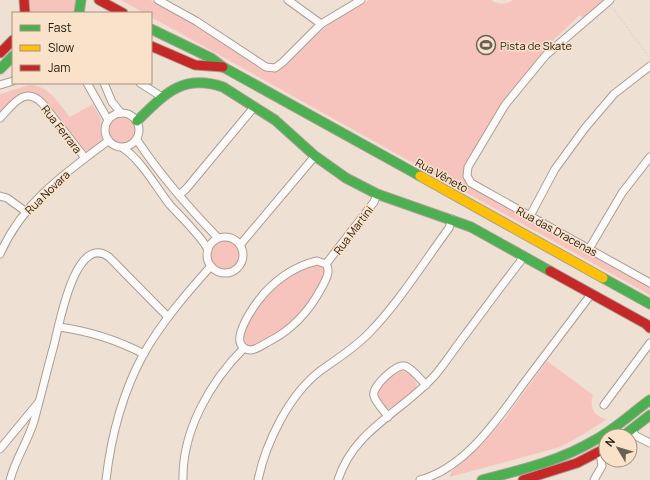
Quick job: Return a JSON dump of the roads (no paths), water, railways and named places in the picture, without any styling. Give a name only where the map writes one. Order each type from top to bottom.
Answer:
[{"type":"street","points":[[24,0],[25,12]]},
{"type":"street","points":[[79,12],[81,0]]},
{"type":"street","points":[[99,0],[121,12]]},
{"type":"street","points":[[158,0],[196,21],[266,67],[274,68],[283,62],[320,24],[361,0]]},
{"type":"street","points":[[288,0],[320,24]]},
{"type":"street","name":"Rua das Dracenas","points":[[609,1],[546,55],[505,105],[468,167],[466,176],[471,183],[650,282]]},
{"type":"street","name":"Rua Vêneto","points":[[152,30],[211,58],[223,67],[650,304]]},
{"type":"street","points":[[0,53],[12,41]]},
{"type":"street","name":"Rua Vêneto","points":[[152,46],[195,65],[223,67]]},
{"type":"street","points":[[195,65],[199,53]]},
{"type":"street","points":[[0,69],[12,57]]},
{"type":"street","points":[[530,216],[555,169],[585,128],[614,94],[650,66]]},
{"type":"street","points":[[0,85],[12,81]]},
{"type":"street","points":[[137,121],[162,97],[181,85],[199,83],[214,84],[231,91],[275,120],[315,156],[346,178],[377,194],[471,226],[592,293],[646,324],[650,328]]},
{"type":"street","points":[[88,84],[108,120]]},
{"type":"street","points":[[104,84],[112,102],[121,113]]},
{"type":"street","points":[[142,84],[162,97]]},
{"type":"street","name":"Rua Ferrara","points":[[0,118],[21,97],[29,96],[37,99],[42,103],[85,158]]},
{"type":"street","points":[[179,195],[186,189],[255,106]]},
{"type":"street","points":[[123,148],[128,147],[137,140],[140,130],[137,121],[130,115],[121,113],[108,120],[105,131],[108,141],[112,145],[123,148],[136,159],[157,189],[203,241],[208,250]]},
{"type":"street","points":[[137,140],[179,195],[218,238]]},
{"type":"street","name":"Rua Novara","points":[[0,254],[25,211],[47,189],[108,141]]},
{"type":"street","points":[[240,245],[315,156]]},
{"type":"street","points":[[589,249],[622,193],[650,157]]},
{"type":"street","name":"Rua Martini","points":[[326,264],[374,202],[377,194]]},
{"type":"street","points":[[0,196],[7,198],[25,211]]},
{"type":"street","points":[[258,480],[272,437],[292,402],[320,372],[351,350],[378,323],[449,228],[452,219]]},
{"type":"street","points":[[228,237],[233,239],[240,245],[242,250],[242,260],[236,268],[226,273],[215,270],[208,261],[208,250],[210,244],[218,238],[228,237]]},
{"type":"street","points":[[10,480],[29,434],[39,401],[59,327],[66,294],[79,268],[87,258],[98,253],[110,257],[168,317]]},
{"type":"street","points":[[338,480],[343,466],[353,449],[366,434],[406,403],[426,385],[445,363],[520,262],[523,255]]},
{"type":"street","name":"Rua Martini","points":[[318,261],[326,264],[328,271],[324,283],[315,300],[304,315],[289,329],[272,340],[251,350],[244,348],[239,340],[244,325],[254,306],[267,290],[281,278],[297,268],[318,261]]},
{"type":"street","points":[[106,480],[110,452],[118,417],[131,381],[144,354],[168,317],[211,266]]},
{"type":"street","points":[[420,480],[435,475],[451,465],[488,431],[508,408],[524,384],[592,293]]},
{"type":"street","points":[[59,327],[105,337],[144,354]]},
{"type":"street","points":[[604,405],[650,342]]},
{"type":"street","points":[[183,480],[182,472],[186,453],[198,415],[217,380],[229,363],[244,348]]},
{"type":"street","points":[[388,416],[374,396],[374,391],[377,385],[398,367],[407,367],[426,385]]},
{"type":"street","points":[[482,480],[553,460],[576,451],[608,432],[650,400]]},
{"type":"street","points":[[0,449],[39,401]]},
{"type":"street","points":[[633,428],[650,415]]},
{"type":"street","points":[[638,437],[650,443]]},
{"type":"street","points":[[523,480],[571,465],[598,452]]},
{"type":"street","points":[[594,480],[601,468]]},
{"type":"place","name":"Pista de Skate","points":[[486,45]]}]
